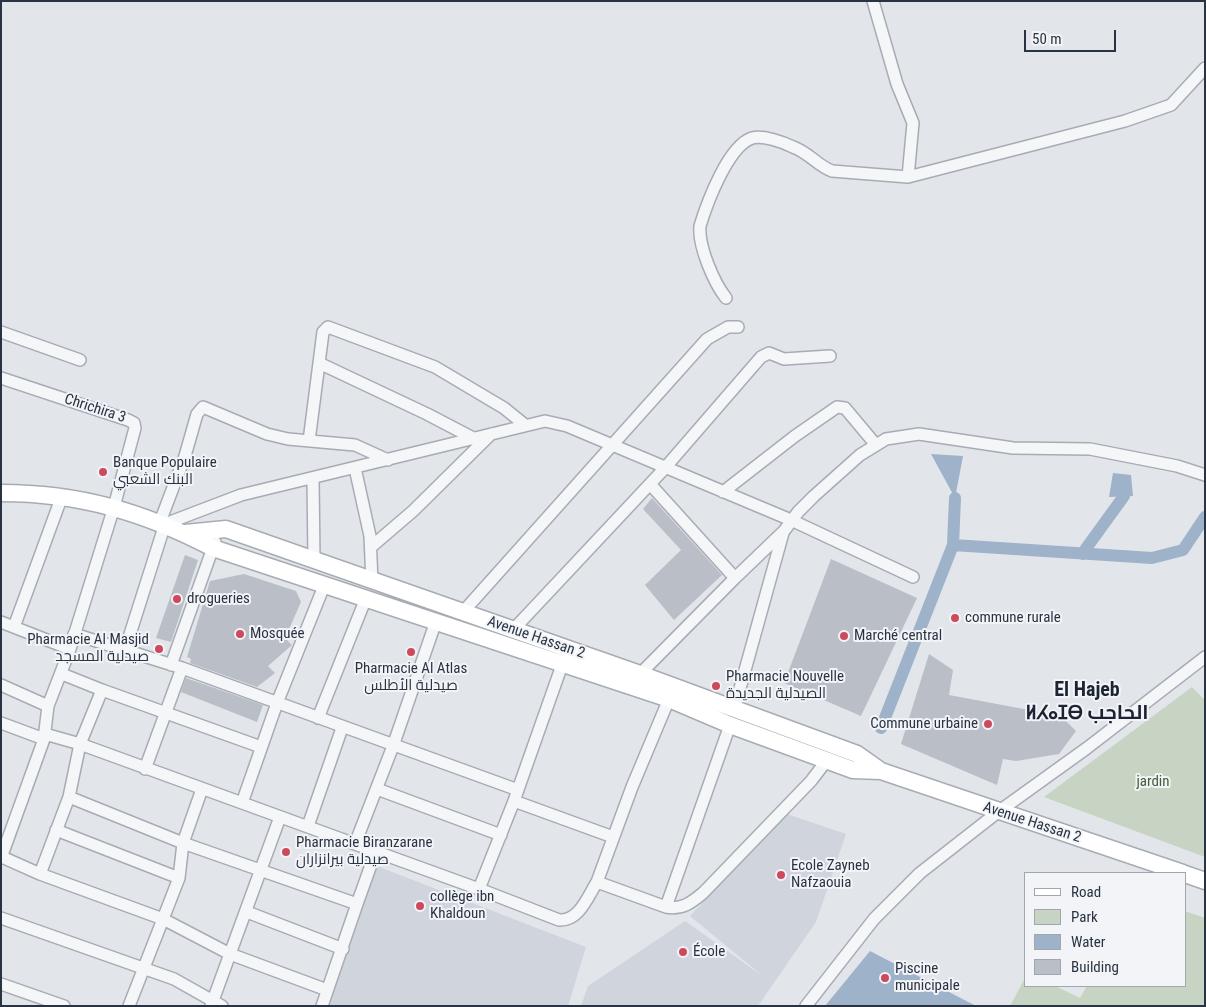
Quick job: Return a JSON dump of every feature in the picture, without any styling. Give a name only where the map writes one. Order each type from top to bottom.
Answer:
[{"type":"main road","name":"Avenue Hassan 2","points":[[1,493],[62,496],[114,506],[163,523],[213,548],[236,556],[436,621],[562,665],[669,699],[857,754],[881,771],[1178,872]]},
{"type":"main road","name":"Avenue Hassan 2","points":[[185,533],[220,528],[242,534],[372,582],[640,674],[827,760],[853,770],[881,771]]},
{"type":"main road","points":[[236,556],[242,534]]},
{"type":"main road","name":"Avenue Hassan 2","points":[[1186,875],[1205,881]]},
{"type":"street","points":[[873,1],[897,84],[913,123],[908,177]]},
{"type":"street","points":[[726,298],[715,284],[700,230],[706,210],[729,159],[745,142],[759,137],[795,147],[823,168],[832,171],[908,177],[1125,121],[1171,105],[1205,68]]},
{"type":"street","points":[[309,441],[318,363],[324,329],[328,327],[435,366],[504,408],[525,425]]},
{"type":"street","points":[[463,612],[610,445],[707,339],[728,327],[738,327]]},
{"type":"street","points":[[1,332],[80,360]]},
{"type":"street","points":[[513,630],[664,469],[764,355],[771,353],[784,359],[830,356]]},
{"type":"street","points":[[318,363],[427,414],[473,438]]},
{"type":"street","name":"Chrichira 3","points":[[1,378],[134,423],[134,433],[114,506]]},
{"type":"street","points":[[126,650],[163,523],[200,408],[206,407],[267,434],[309,441],[355,445],[388,460]]},
{"type":"street","points":[[723,492],[795,436],[837,407],[845,408],[876,445]]},
{"type":"street","points":[[163,523],[240,495],[544,421],[555,422],[664,469],[791,520],[914,577]]},
{"type":"street","points":[[370,547],[413,511],[491,434]]},
{"type":"street","points":[[640,674],[734,578],[784,531],[791,520],[838,474],[860,455],[896,436],[919,434],[1013,448],[1090,449],[1177,466],[1205,474]]},
{"type":"street","points":[[355,468],[370,547],[372,582]]},
{"type":"street","points":[[313,478],[314,560]]},
{"type":"street","points":[[650,484],[734,578]]},
{"type":"street","points":[[14,627],[62,496]]},
{"type":"street","points":[[114,506],[62,674],[48,706],[44,737],[1,858],[163,920],[230,954],[327,990]]},
{"type":"street","points":[[145,769],[164,713],[176,666],[220,528]]},
{"type":"street","points":[[666,907],[732,717],[784,531]]},
{"type":"street","points":[[242,803],[277,703],[324,586]]},
{"type":"street","points":[[318,718],[366,598]]},
{"type":"street","points":[[355,844],[394,746],[436,621]]},
{"type":"street","points":[[1,622],[70,649]]},
{"type":"street","points":[[74,634],[176,666],[394,746],[613,837]]},
{"type":"street","points":[[806,1006],[874,919],[920,873],[998,812],[1087,748],[1205,657]]},
{"type":"street","points":[[479,889],[516,796],[562,665]]},
{"type":"street","points":[[62,674],[261,747]]},
{"type":"street","points":[[1,685],[48,706]]},
{"type":"street","points":[[40,874],[69,797],[80,744],[102,690]]},
{"type":"street","points":[[1,723],[44,737],[80,744],[145,769],[308,826],[559,920],[566,920],[574,918],[597,882],[613,837],[669,699]]},
{"type":"street","points":[[308,826],[342,728]]},
{"type":"street","points":[[597,882],[666,907],[682,907],[703,893],[810,782],[827,760]]},
{"type":"street","points":[[129,1006],[179,878],[183,843],[202,789]]},
{"type":"street","points":[[377,789],[501,835]]},
{"type":"street","points":[[69,797],[183,843],[356,904]]},
{"type":"street","points":[[1,918],[174,979],[215,1005],[230,954],[247,912],[280,817]]},
{"type":"street","points":[[56,830],[179,878]]},
{"type":"street","points":[[322,1006],[376,851]]},
{"type":"street","points":[[247,912],[343,949]]},
{"type":"street","points":[[1,984],[64,1006]]},
{"type":"shaded area","points":[[787,814],[846,834],[816,922],[758,1006],[581,1006],[588,986],[685,921],[764,977],[690,916]]},
{"type":"shaded area","name":"collège ibn Khaldoun","points":[[374,865],[586,947],[568,1006],[327,1006]]},
{"type":"green space","name":"jardin","points":[[1192,687],[1205,700],[1205,857],[1044,797]]},
{"type":"green space","points":[[1186,911],[1205,918],[1205,1006],[1010,1006],[1024,980],[1024,987],[1057,987],[1080,998],[1086,987],[1186,987]]},
{"type":"water","points":[[931,454],[963,456],[955,498]]},
{"type":"water","points":[[1113,473],[1131,475],[1133,496],[1109,497]]},
{"type":"water","name":"Piscine municipale","points":[[870,951],[976,1006],[825,1006]]},
{"type":"building","points":[[652,498],[722,575],[674,620],[645,585],[681,550],[643,509]]},
{"type":"building","name":"drogueries","points":[[185,555],[198,560],[171,642],[156,638]]},
{"type":"building","points":[[831,559],[917,598],[861,716],[784,683]]},
{"type":"building","name":"Mosquée","points":[[244,574],[296,591],[301,602],[290,627],[283,636],[292,645],[268,666],[275,673],[257,687],[190,663],[191,659],[187,657],[210,581]]},
{"type":"building","name":"Commune urbaine","points":[[929,654],[953,670],[949,695],[1061,716],[1076,731],[1059,754],[1016,761],[1003,759],[997,785],[901,744]]},
{"type":"building","points":[[186,678],[263,705],[257,722],[181,692]]},
{"type":"waterway","points":[[1082,554],[1124,496]]},
{"type":"waterway","points":[[881,728],[953,545],[955,498]]},
{"type":"waterway","points":[[953,545],[1152,558],[1183,550],[1205,517]]},
{"type":"place","name":"Banque Populaire البنك الشعبي","points":[[103,472]]},
{"type":"place","name":"drogueries","points":[[177,599]]},
{"type":"place","name":"commune rurale","points":[[955,618]]},
{"type":"place","name":"Mosquée","points":[[240,634]]},
{"type":"place","name":"Marché central","points":[[844,636]]},
{"type":"place","name":"Pharmacie Al Masjid صيدلية المسجد","points":[[159,649]]},
{"type":"place","name":"Pharmacie Al Atlas صيدلية الأطلس","points":[[411,652]]},
{"type":"place","name":"Pharmacie Nouvelle الصيدلية الجديدة","points":[[716,686]]},
{"type":"place","name":"Commune urbaine","points":[[988,724]]},
{"type":"place","name":"Pharmacie Biranzarane صيدلية بيرانزاران","points":[[286,852]]},
{"type":"place","name":"Ecole Zayneb Nafzaouia","points":[[781,875]]},
{"type":"place","name":"collège ibn Khaldoun","points":[[420,906]]},
{"type":"place","name":"École","points":[[683,952]]},
{"type":"place","name":"Piscine municipale","points":[[885,978]]},
{"type":"district","name":"El Hajeb ⵍⵃⴰⵊⴱ الحاجب","points":[[1087,702]]}]
